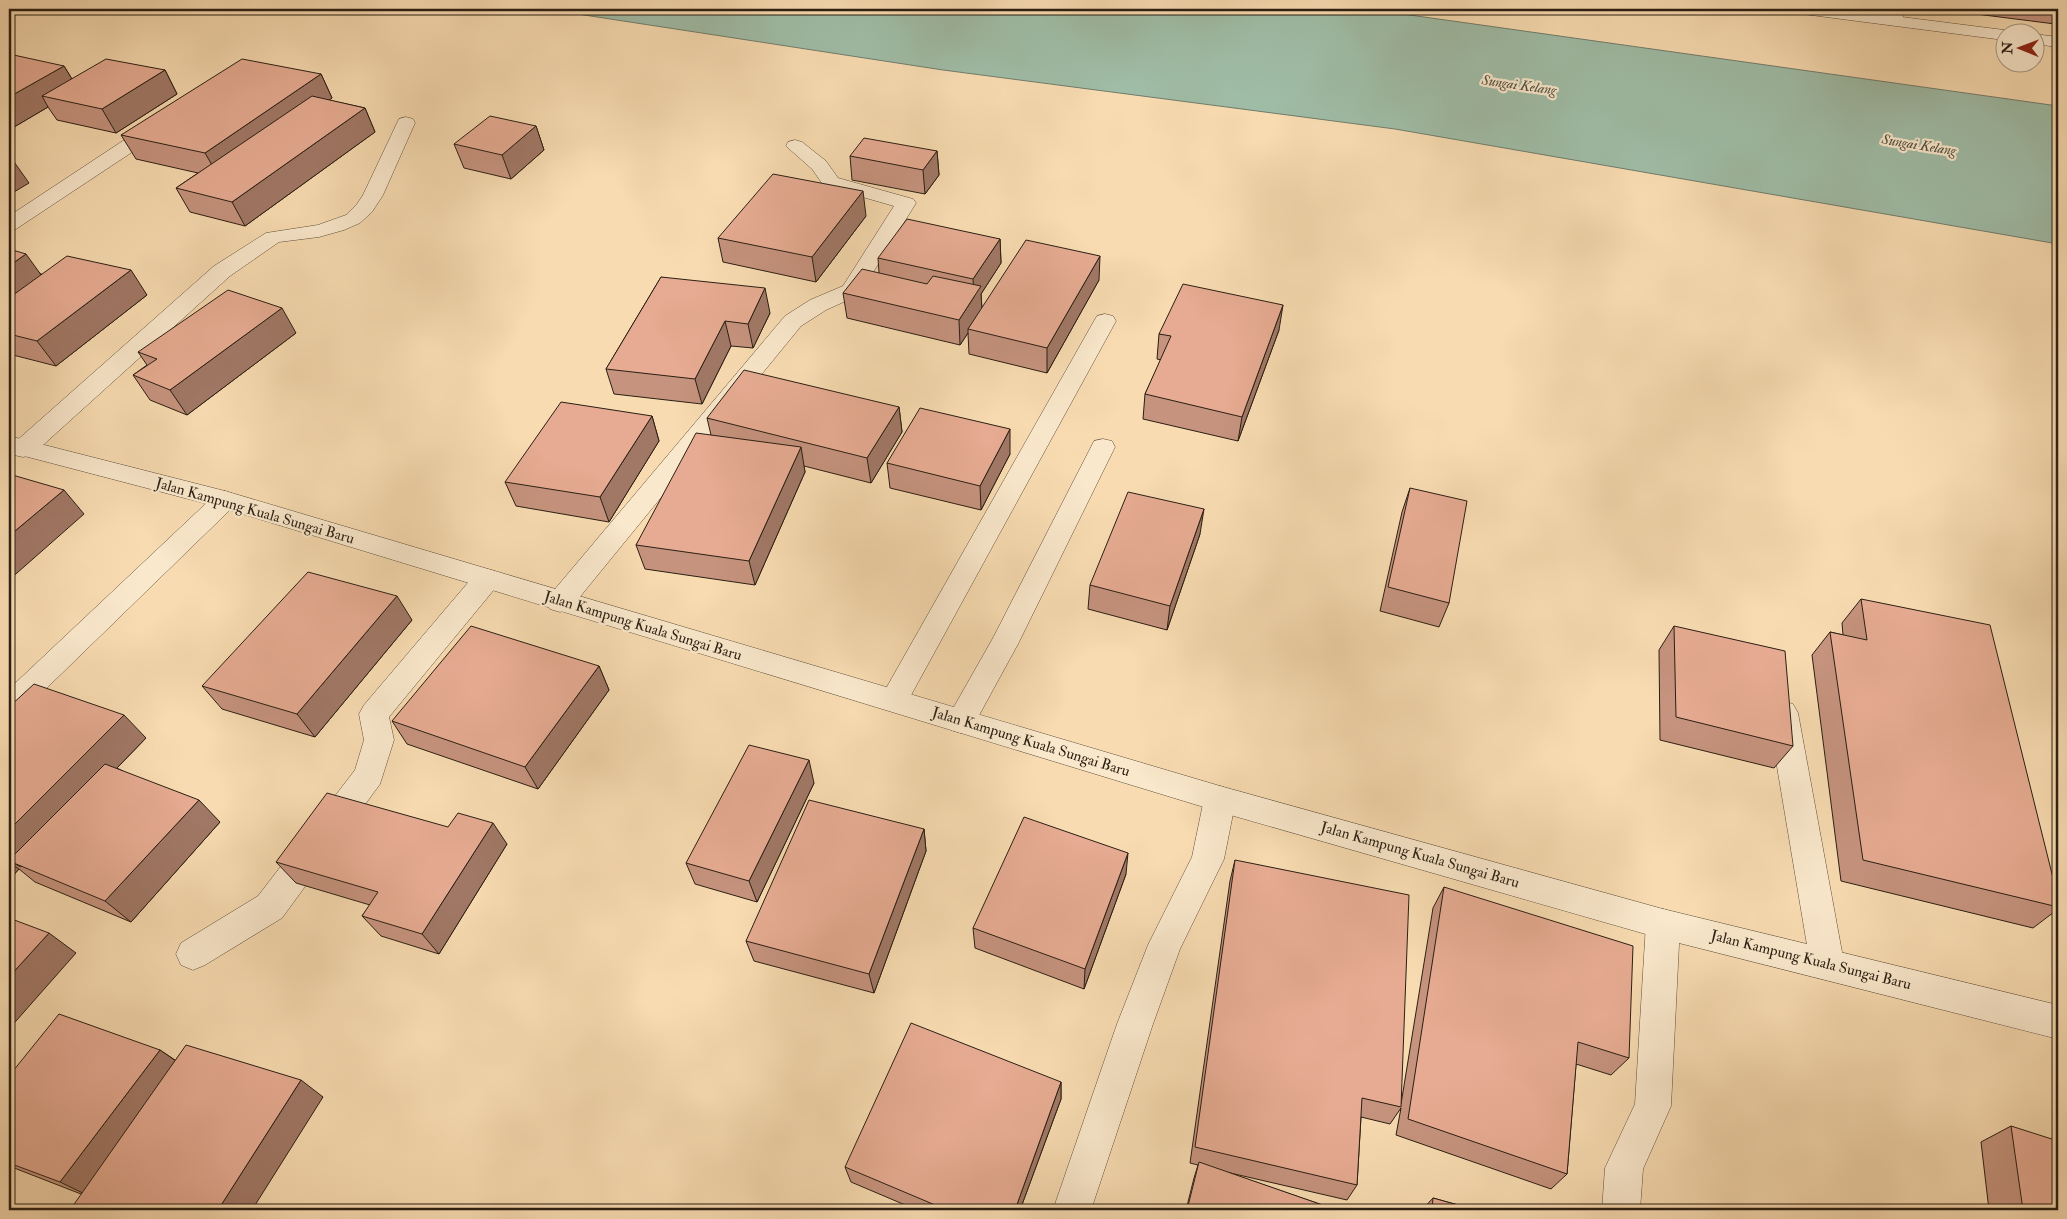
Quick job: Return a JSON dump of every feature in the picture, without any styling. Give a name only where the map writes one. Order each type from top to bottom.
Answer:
[{"type":"street","points":[[1803,9],[1894,15],[1994,33]]},
{"type":"street","points":[[2044,40],[2058,42]]},
{"type":"street","points":[[9,225],[178,113]]},
{"type":"street","points":[[16,446],[222,271],[273,237],[319,231],[353,219],[365,208],[373,195],[406,123]]},
{"type":"street","points":[[560,602],[793,321],[818,305],[851,290],[906,203],[831,182],[820,164],[795,146]]},
{"type":"street","points":[[894,700],[1105,321]]},
{"type":"street","name":"Jalan Kampung Kuala Sungai Baru","points":[[16,446],[225,500],[1220,799],[1663,924],[1827,963],[2058,1022]]},
{"type":"street","points":[[961,721],[1004,644],[1103,447]]},
{"type":"street","points":[[9,707],[225,500]]},
{"type":"street","points":[[193,954],[270,907],[369,776],[378,740],[374,714],[487,579]]},
{"type":"street","points":[[1778,685],[1827,963]]},
{"type":"street","points":[[1072,1210],[1135,1024],[1165,944],[1208,859],[1220,799]]},
{"type":"street","points":[[1622,1210],[1624,1168],[1653,1106],[1663,924]]},
{"type":"water","name":"Sungai Kelang","points":[[545,9],[1367,9],[2058,106],[2058,244],[1395,129],[943,70]]},
{"type":"building","points":[[9,54],[64,66],[9,97]]},
{"type":"building","points":[[106,59],[165,70],[102,109],[42,96]]},
{"type":"building","points":[[242,59],[321,74],[205,153],[121,135]]},
{"type":"building","points":[[312,96],[365,108],[232,202],[176,188]]},
{"type":"building","points":[[490,116],[536,126],[502,155],[454,144]]},
{"type":"building","points":[[864,138],[937,151],[923,170],[850,156]]},
{"type":"building","points":[[773,174],[863,191],[812,257],[718,238]]},
{"type":"building","points":[[907,219],[1000,239],[973,279],[878,258]]},
{"type":"building","points":[[1026,240],[1100,256],[1047,348],[968,329]]},
{"type":"building","points":[[9,249],[26,254],[9,266]]},
{"type":"building","points":[[67,256],[131,270],[37,341],[9,334],[9,298]]},
{"type":"building","points":[[862,269],[927,284],[933,276],[981,286],[959,320],[843,293]]},
{"type":"building","points":[[661,277],[765,288],[748,324],[725,321],[695,379],[606,369]]},
{"type":"building","points":[[1183,284],[1283,305],[1242,417],[1145,394],[1171,336],[1159,334]]},
{"type":"building","points":[[228,290],[282,308],[170,390],[133,375],[157,359],[138,352]]},
{"type":"building","points":[[744,370],[899,407],[867,458],[707,418]]},
{"type":"building","points":[[561,402],[652,416],[600,497],[505,482]]},
{"type":"building","points":[[920,408],[1010,429],[980,486],[887,463]]},
{"type":"building","points":[[696,433],[801,447],[749,561],[636,545]]},
{"type":"building","points":[[9,474],[64,490],[9,536]]},
{"type":"building","points":[[1410,488],[1467,501],[1449,603],[1388,587]]},
{"type":"building","points":[[1128,492],[1204,509],[1170,606],[1090,585]]},
{"type":"building","points":[[308,572],[397,596],[297,714],[202,686]]},
{"type":"building","points":[[1861,599],[1990,625],[2058,898],[2058,907],[1863,860],[1830,632],[1867,640]]},
{"type":"building","points":[[471,626],[599,666],[525,767],[392,721]]},
{"type":"building","points":[[1674,626],[1785,651],[1793,746],[1676,717]]},
{"type":"building","points":[[34,684],[124,715],[9,830],[9,707]]},
{"type":"building","points":[[749,745],[809,760],[749,881],[686,863]]},
{"type":"building","points":[[105,764],[199,800],[105,901],[9,860]]},
{"type":"building","points":[[327,793],[448,827],[458,813],[493,823],[422,934],[362,916],[378,892],[276,862]]},
{"type":"building","points":[[809,800],[924,829],[869,974],[746,941]]},
{"type":"building","points":[[1024,817],[1128,853],[1085,969],[973,928]]},
{"type":"building","points":[[1235,860],[1409,895],[1401,1107],[1362,1098],[1357,1185],[1195,1147]]},
{"type":"building","points":[[1444,887],[1633,946],[1629,1058],[1578,1042],[1567,1174],[1408,1119]]},
{"type":"building","points":[[9,918],[49,933],[9,977]]},
{"type":"building","points":[[59,1014],[160,1050],[60,1182],[9,1163],[9,1076]]},
{"type":"building","points":[[911,1023],[1061,1082],[1015,1210],[947,1210],[845,1167]]},
{"type":"building","points":[[186,1045],[301,1080],[218,1210],[70,1210]]},
{"type":"building","points":[[2011,1126],[2058,1141],[2058,1210],[2023,1210]]},
{"type":"building","points":[[1199,1162],[1337,1210],[1187,1210]]},
{"type":"building","points":[[1433,1198],[1476,1210],[1432,1210]]}]
